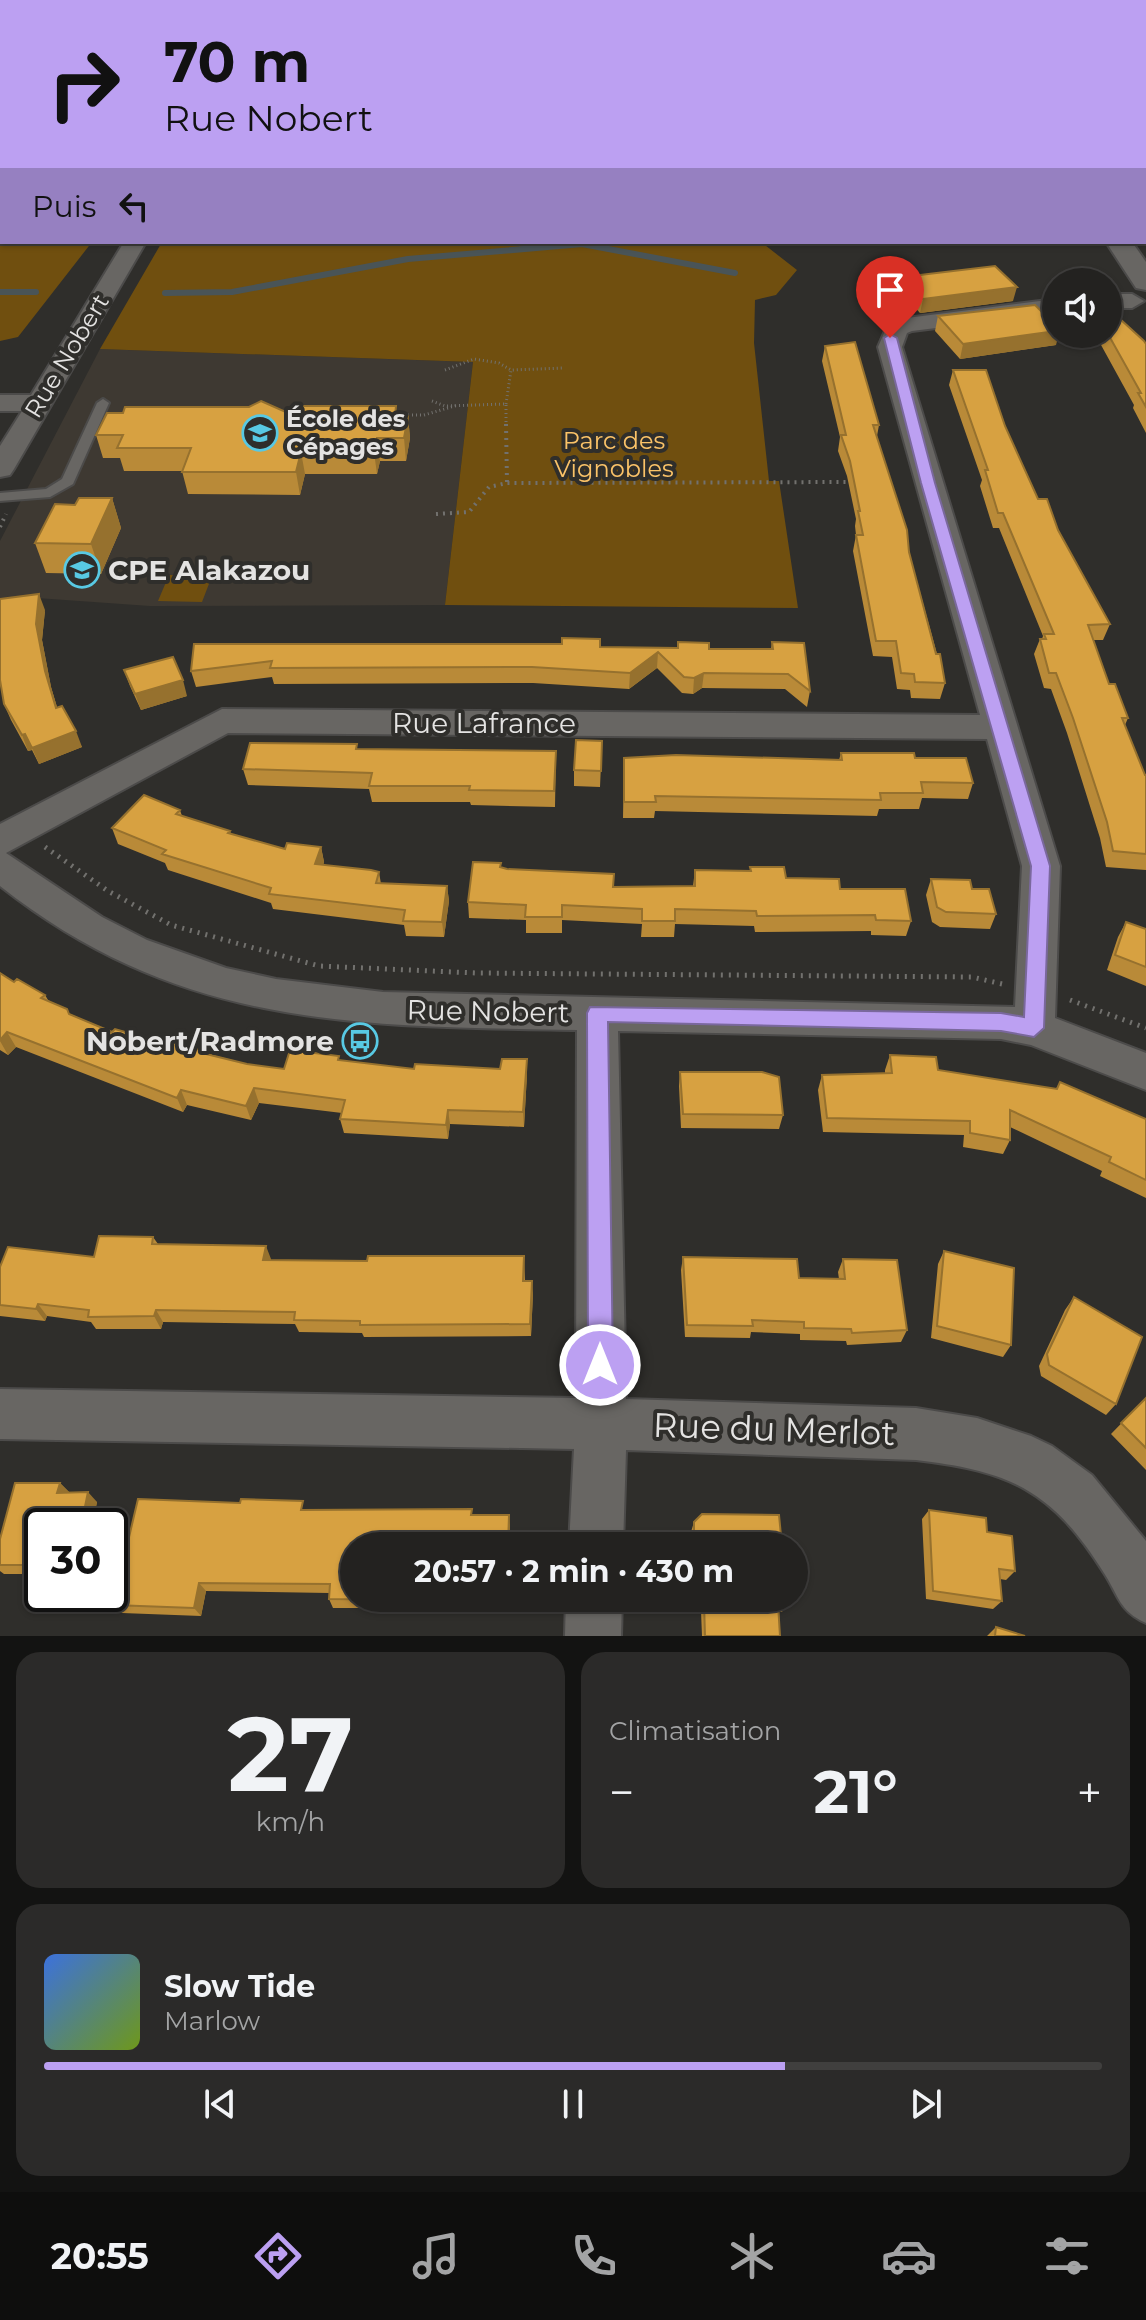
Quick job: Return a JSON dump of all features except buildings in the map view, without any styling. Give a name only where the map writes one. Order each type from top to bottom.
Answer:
[{"type":"street","name":"Rue Nobert","points":[[0,469],[134,244]]},
{"type":"street","points":[[1120,244],[1136,297]]},
{"type":"street","points":[[1034,1028],[1041,866],[894,362],[890,338],[896,329],[915,322],[1042,308]]},
{"type":"street","points":[[0,403],[40,403]]},
{"type":"street","name":"Rue Lafrance","points":[[13,834],[222,721],[999,727]]},
{"type":"street","name":"Rue Nobert","points":[[0,865],[74,923],[140,954],[240,990],[302,1003],[383,1009],[1001,1022],[1034,1028],[1146,1072]]},
{"type":"street","points":[[597,1013],[601,1424],[597,1532]]},
{"type":"street","name":"Rue du Merlot","points":[[0,1414],[601,1424],[916,1434],[967,1441],[1015,1455],[1060,1482],[1101,1525],[1146,1595]]},
{"type":"street","points":[[593,1636],[594,1612]]},
{"type":"lane","points":[[0,497],[50,493],[68,481],[103,403]]},
{"type":"path","points":[[445,370],[474,359],[499,363],[511,370],[564,368]]},
{"type":"path","points":[[507,483],[506,404],[511,370]]},
{"type":"path","points":[[432,401],[458,405],[506,404]]},
{"type":"path","points":[[377,415],[424,415],[458,405]]},
{"type":"path","points":[[436,514],[467,514],[477,509],[489,487],[507,483],[854,482]]},
{"type":"path","points":[[13,834],[171,925],[319,966],[476,973],[972,977],[1004,985]]},
{"type":"path","points":[[1060,998],[1087,1004],[1146,1028]]},
{"type":"shaded area","name":"École des Cépages","points":[[100,349],[473,362],[445,605],[150,606],[37,598],[0,603],[0,541]]},
{"type":"green space","points":[[0,244],[90,244],[18,337],[0,341]]},
{"type":"green space","name":"Parc des Vignobles","points":[[161,244],[764,244],[797,270],[776,295],[755,300],[754,343],[769,481],[779,481],[798,608],[445,605],[473,362],[100,349]]},
{"type":"green space","points":[[169,575],[212,576],[202,602],[158,601]]},
{"type":"waterway","points":[[165,293],[232,292],[408,259],[582,244],[735,273]]},
{"type":"waterway","points":[[0,292],[36,292]]},
{"type":"place","name":"École des Cépages","points":[[260,433]]},
{"type":"place","name":"CPE Alakazou","points":[[82,570]]},
{"type":"place","name":"Nobert/Radmore","points":[[360,1041]]},
{"type":"route","points":[[600,1365],[597,1013],[1001,1022],[1034,1028],[1041,866],[928,483],[890,338]]}]
